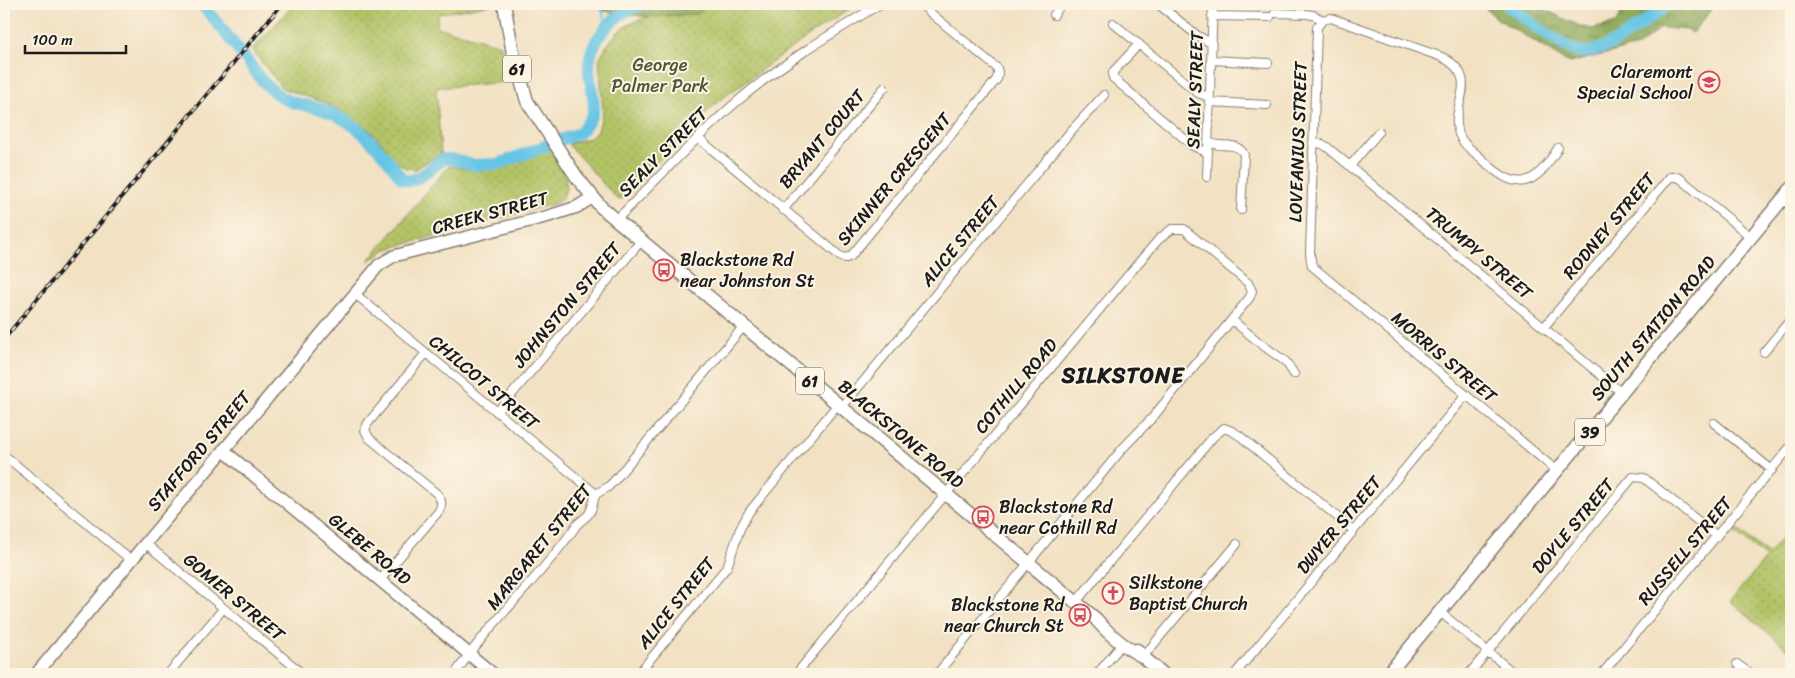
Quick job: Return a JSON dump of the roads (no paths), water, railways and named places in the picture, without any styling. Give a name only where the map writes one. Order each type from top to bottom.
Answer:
[{"type":"main road","name":"61","points":[[504,4],[519,76],[527,101],[593,197]]},
{"type":"main road","name":"SOUTH STATION ROAD","points":[[1388,674],[1752,238],[1787,203],[1791,189]]},
{"type":"main road","name":"BLACKSTONE ROAD","points":[[593,197],[641,241],[1076,602],[1101,625],[1163,674]]},
{"type":"main road","name":"CREEK STREET","points":[[394,256],[549,216],[574,208],[593,197]]},
{"type":"main road","name":"STAFFORD STREET","points":[[36,674],[376,267],[394,256]]},
{"type":"main road","name":"GLEBE ROAD","points":[[223,450],[493,674]]},
{"type":"main road","name":"BLACKSTONE ROAD","points":[[1096,619],[1104,622],[1136,649],[1142,657]]},
{"type":"street","name":"SEALY STREET","points":[[616,220],[734,104],[799,54],[880,4]]},
{"type":"street","name":"SKINNER CRESCENT","points":[[698,138],[841,257],[851,256],[997,79],[997,68],[921,4]]},
{"type":"street","points":[[1054,15],[1061,4]]},
{"type":"street","points":[[1158,4],[1198,36],[1211,43]]},
{"type":"street","name":"SEALY STREET","points":[[1207,177],[1213,4]]},
{"type":"street","points":[[1212,16],[1306,14],[1313,15],[1322,20],[1331,18],[1442,57],[1456,66],[1462,79],[1457,122],[1459,136],[1464,143],[1499,174],[1516,182],[1532,179],[1550,162],[1558,148]]},
{"type":"street","name":"LOVEANIUS STREET","points":[[1312,266],[1310,254],[1317,27],[1322,20]]},
{"type":"street","points":[[1113,23],[1198,93],[1209,99],[1267,105]]},
{"type":"street","points":[[1139,44],[1113,72],[1113,78],[1193,146],[1208,153]]},
{"type":"street","points":[[1211,60],[1268,63]]},
{"type":"street","name":"BRYANT COURT","points":[[783,210],[884,88]]},
{"type":"street","name":"ALICE STREET","points":[[638,674],[727,567],[740,529],[749,512],[1071,131],[1104,95]]},
{"type":"street","points":[[1350,166],[1379,132]]},
{"type":"street","points":[[1208,142],[1217,146],[1237,147],[1242,150],[1244,160],[1241,210]]},
{"type":"street","name":"TRUMPY STREET","points":[[1313,142],[1322,144],[1350,166],[1622,393]]},
{"type":"street","name":"RODNEY STREET","points":[[1544,327],[1670,177],[1681,179],[1752,238]]},
{"type":"street","name":"COTHILL ROAD","points":[[796,674],[1142,258],[1159,239],[1172,229],[1184,229],[1243,278],[1251,287],[1250,297],[1232,320]]},
{"type":"street","name":"JOHNSTON STREET","points":[[497,412],[641,241]]},
{"type":"street","name":"MORRIS STREET","points":[[1312,266],[1557,471]]},
{"type":"street","name":"CHILCOT STREET","points":[[354,293],[596,494]]},
{"type":"street","points":[[1764,352],[1791,319]]},
{"type":"street","points":[[937,674],[1232,320],[1286,362],[1294,374]]},
{"type":"street","name":"MARGARET STREET","points":[[455,674],[541,573],[579,522],[588,514],[596,494],[614,482],[744,326]]},
{"type":"street","points":[[380,580],[439,511],[441,505],[440,498],[436,493],[369,438],[365,430],[368,423],[426,353]]},
{"type":"street","name":"DWYER STREET","points":[[1235,674],[1466,395]]},
{"type":"street","points":[[1714,423],[1772,470]]},
{"type":"street","points":[[1076,602],[1214,437],[1224,428],[1232,430],[1240,436],[1353,530]]},
{"type":"street","name":"RUSSELL STREET","points":[[1602,674],[1791,446]]},
{"type":"street","points":[[4,455],[132,560]]},
{"type":"street","name":"DOYLE STREET","points":[[1469,674],[1633,477],[1644,478],[1717,536]]},
{"type":"street","name":"GOMER STREET","points":[[146,544],[303,674]]},
{"type":"street","points":[[1142,657],[1237,544]]},
{"type":"street","points":[[168,674],[223,609]]},
{"type":"street","points":[[1440,612],[1515,674]]},
{"type":"street","points":[[1097,674],[1123,643]]},
{"type":"street","points":[[1737,664],[1751,674]]},
{"type":"waterway","points":[[201,4],[258,76],[269,87],[282,98],[323,110],[347,121],[368,138],[402,179],[409,181],[420,177],[443,159],[452,159],[475,165],[498,164],[579,133],[587,124],[593,109],[594,102],[589,69],[590,58],[599,37],[615,19],[635,7],[646,4]]},
{"type":"waterway","points":[[600,4],[607,27]]},
{"type":"waterway","points":[[1506,4],[1553,39],[1573,50],[1581,52],[1602,48],[1615,42],[1639,27],[1668,4]]},
{"type":"railway","points":[[4,339],[282,4]]},
{"type":"place","name":"Claremont Special School","points":[[1709,82]]},
{"type":"place","name":"Blackstone Rd near Johnston St","points":[[664,270]]},
{"type":"place","name":"Blackstone Rd near Cothill Rd","points":[[983,517]]},
{"type":"place","name":"Silkstone Baptist Church","points":[[1113,593]]},
{"type":"place","name":"Blackstone Rd near Church St","points":[[1080,615]]},
{"type":"district","name":"SILKSTONE","points":[[1123,375]]},
{"type":"park label","name":"George Palmer Park","points":[[660,75]]}]
